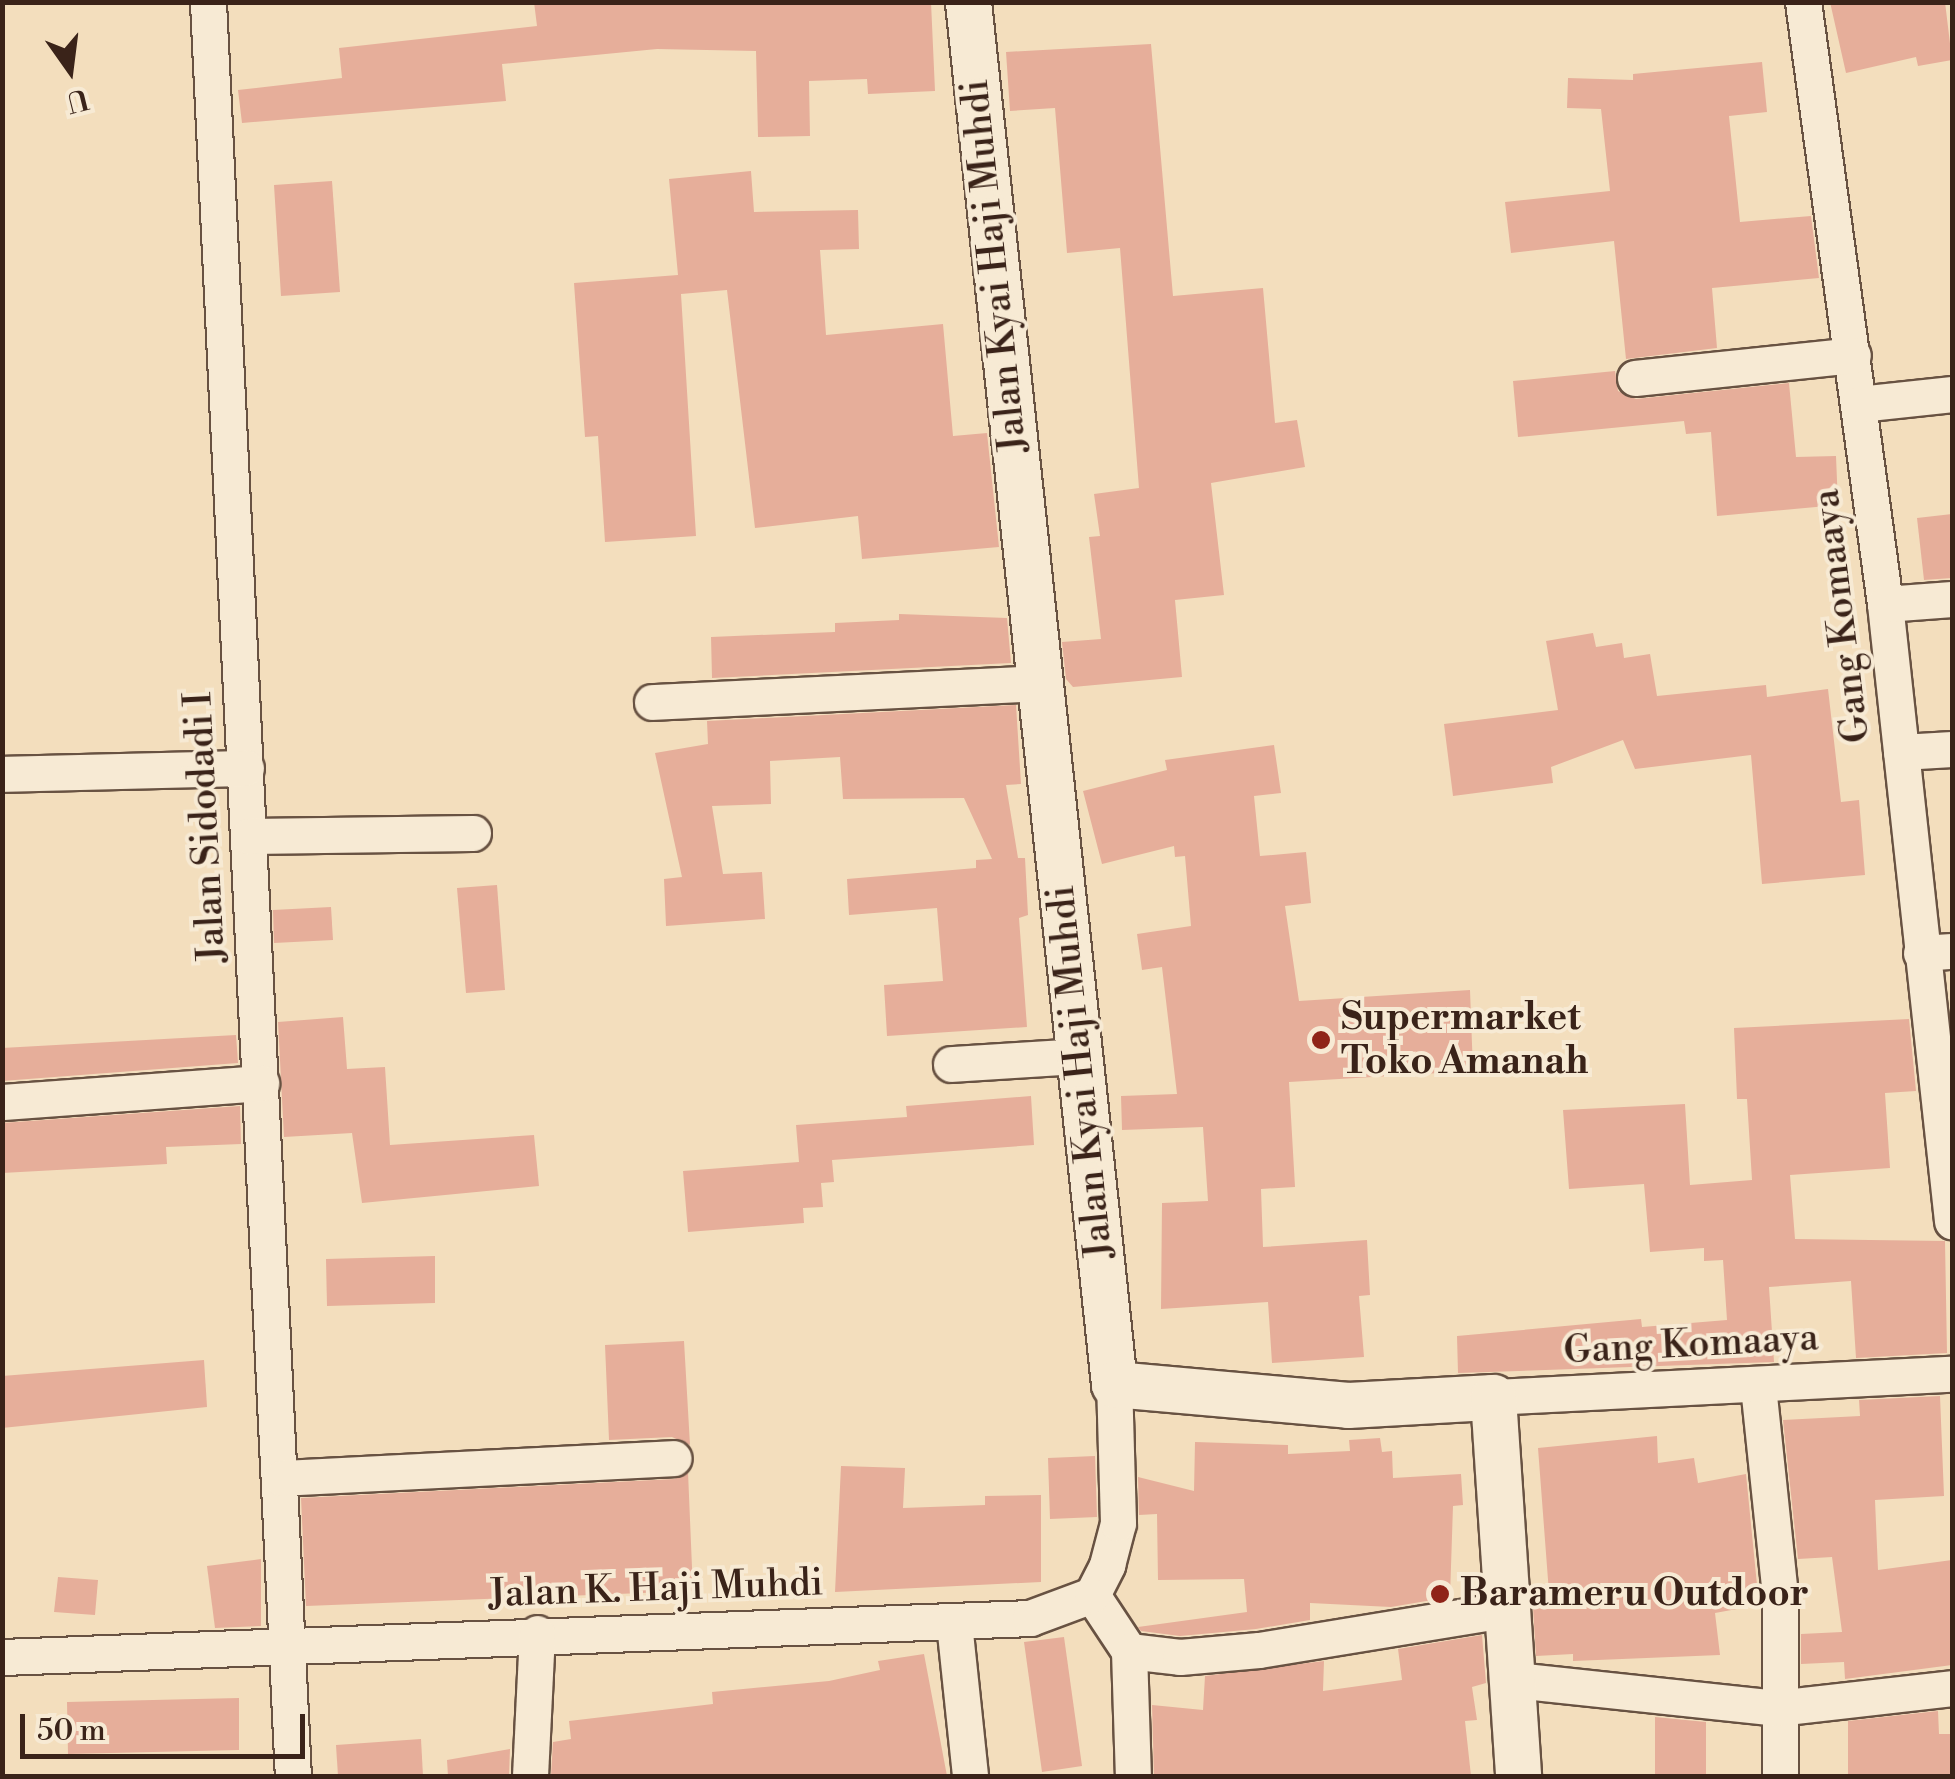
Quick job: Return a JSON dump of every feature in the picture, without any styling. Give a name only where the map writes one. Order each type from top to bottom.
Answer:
[{"type":"street","name":"Jalan Sidodadi I","points":[[208,2],[281,1478],[292,1776]]},
{"type":"street","name":"Jalan Kyai Haji Muhdi","points":[[968,2],[1114,1384]]},
{"type":"street","name":"Gang Komaaya","points":[[1803,2],[1853,355],[1900,752],[1937,952],[1952,1221]]},
{"type":"street","points":[[1635,378],[1853,355]]},
{"type":"street","points":[[1859,404],[1952,394]]},
{"type":"street","points":[[1885,604],[1952,599]]},
{"type":"street","points":[[652,702],[1040,683]]},
{"type":"street","points":[[1900,752],[1952,750]]},
{"type":"street","points":[[2,774],[246,768]]},
{"type":"street","points":[[249,836],[472,833]]},
{"type":"street","points":[[951,1064],[1079,1056]]},
{"type":"street","points":[[2,1102],[261,1083]]},
{"type":"street","name":"Gang Komaaya","points":[[1493,1396],[1952,1374]]},
{"type":"street","points":[[1134,1776],[1129,1651],[1092,1596],[1118,1523],[1114,1384],[1348,1405],[1493,1396],[1516,1680],[1518,1776]]},
{"type":"street","points":[[1758,1386],[1778,1576],[1780,1776]]},
{"type":"street","points":[[281,1478],[673,1458]]},
{"type":"street","name":"Jalan K. Haji Muhdi","points":[[2,1657],[537,1633],[954,1623],[1030,1618],[1092,1596]]},
{"type":"street","points":[[1129,1651],[1180,1657],[1259,1650],[1509,1608]]},
{"type":"street","points":[[954,1623],[970,1776]]},
{"type":"street","points":[[530,1776],[537,1633]]},
{"type":"street","points":[[1516,1680],[1777,1708],[1952,1688]]},
{"type":"building","points":[[534,2],[931,2],[935,91],[868,94],[867,79],[809,81],[810,136],[758,137],[756,51],[657,49],[502,64],[506,101],[242,123],[238,90],[342,78],[339,48],[537,26]]},
{"type":"building","points":[[1830,2],[1945,2],[1952,60],[1918,66],[1916,57],[1846,73]]},
{"type":"building","points":[[1151,44],[1173,296],[1263,288],[1275,423],[1297,420],[1305,467],[1211,483],[1224,595],[1175,600],[1182,677],[1073,687],[1066,679],[1062,642],[1101,639],[1089,537],[1100,536],[1094,494],[1139,488],[1120,248],[1067,253],[1055,108],[1010,111],[1006,52]]},
{"type":"building","points":[[1762,62],[1767,112],[1729,116],[1740,222],[1811,216],[1819,278],[1712,288],[1717,348],[1626,359],[1614,241],[1511,253],[1505,202],[1610,191],[1601,109],[1567,108],[1568,78],[1633,80],[1633,74]]},
{"type":"building","points":[[751,171],[754,212],[858,210],[859,249],[820,250],[826,335],[943,324],[953,436],[987,433],[999,547],[862,559],[858,516],[755,528],[727,290],[681,294],[696,536],[605,542],[598,436],[585,437],[574,283],[678,275],[669,179]]},
{"type":"building","points":[[332,181],[340,292],[281,296],[274,185]]},
{"type":"building","points":[[1615,371],[1618,391],[1636,399],[1789,383],[1796,457],[1836,456],[1838,505],[1717,516],[1711,432],[1686,434],[1684,421],[1518,437],[1513,381]]},
{"type":"building","points":[[1952,514],[1952,578],[1924,580],[1917,518]]},
{"type":"building","points":[[899,614],[1007,618],[1011,663],[712,678],[711,637],[835,632],[835,623],[899,620]]},
{"type":"building","points":[[1593,633],[1596,647],[1622,643],[1624,658],[1650,654],[1657,696],[1766,685],[1767,697],[1828,689],[1841,802],[1859,800],[1865,875],[1762,884],[1751,755],[1635,769],[1623,740],[1551,767],[1553,783],[1453,796],[1444,724],[1558,710],[1546,641]]},
{"type":"building","points":[[1016,705],[1021,784],[1006,785],[1018,858],[1025,858],[1028,915],[1019,918],[1027,1027],[887,1036],[884,985],[943,981],[937,908],[849,915],[847,879],[976,868],[976,860],[992,859],[964,798],[843,799],[840,757],[770,761],[771,804],[712,806],[723,874],[762,872],[765,919],[666,926],[664,879],[682,877],[655,753],[708,744],[707,721]]},
{"type":"building","points":[[1274,745],[1281,793],[1254,796],[1260,856],[1306,852],[1311,903],[1285,906],[1299,1001],[1470,990],[1473,1071],[1289,1082],[1295,1187],[1261,1189],[1263,1247],[1367,1240],[1370,1295],[1359,1296],[1364,1357],[1272,1363],[1268,1302],[1161,1309],[1162,1203],[1208,1201],[1203,1127],[1122,1130],[1121,1096],[1177,1094],[1162,967],[1142,970],[1137,934],[1191,926],[1185,856],[1175,857],[1174,846],[1102,864],[1083,791],[1167,770],[1165,760]]},
{"type":"building","points":[[497,885],[505,990],[466,993],[457,888]]},
{"type":"building","points":[[331,907],[333,940],[274,943],[273,910]]},
{"type":"building","points":[[343,1017],[347,1069],[385,1067],[390,1145],[534,1135],[539,1186],[362,1203],[352,1133],[284,1137],[278,1022]]},
{"type":"building","points":[[1909,1019],[1916,1091],[1885,1093],[1890,1168],[1790,1175],[1795,1239],[1945,1241],[1947,1353],[1856,1358],[1851,1281],[1769,1287],[1774,1362],[1458,1373],[1457,1336],[1641,1319],[1642,1327],[1727,1320],[1723,1260],[1704,1261],[1704,1248],[1650,1252],[1644,1184],[1569,1189],[1563,1110],[1685,1104],[1690,1185],[1752,1180],[1747,1099],[1737,1099],[1734,1028]]},
{"type":"building","points":[[236,1035],[238,1063],[2,1081],[2,1048]]},
{"type":"building","points":[[1031,1096],[1034,1145],[832,1160],[834,1182],[821,1183],[823,1207],[803,1208],[804,1223],[688,1232],[683,1171],[799,1162],[796,1125],[907,1117],[906,1106]]},
{"type":"building","points":[[240,1106],[241,1144],[166,1147],[167,1164],[2,1173],[2,1123]]},
{"type":"building","points":[[435,1256],[435,1303],[327,1306],[326,1259]]},
{"type":"building","points":[[684,1341],[690,1445],[672,1437],[609,1440],[605,1345]]},
{"type":"building","points":[[204,1360],[207,1407],[2,1428],[2,1376]]},
{"type":"building","points":[[1940,1396],[1944,1496],[1875,1500],[1878,1570],[1952,1560],[1952,1665],[1845,1679],[1844,1662],[1801,1664],[1801,1634],[1842,1632],[1832,1557],[1798,1559],[1783,1420],[1860,1416],[1859,1400]]},
{"type":"building","points":[[1657,1436],[1658,1463],[1694,1458],[1698,1483],[1746,1474],[1759,1605],[1715,1613],[1720,1655],[1573,1661],[1573,1654],[1536,1656],[1533,1607],[1550,1606],[1538,1448]]},
{"type":"building","points":[[1380,1438],[1382,1452],[1392,1451],[1393,1478],[1461,1474],[1463,1505],[1453,1506],[1450,1597],[1391,1607],[1310,1603],[1310,1620],[1256,1629],[1180,1636],[1141,1631],[1138,1627],[1247,1612],[1244,1579],[1158,1580],[1157,1514],[1139,1515],[1138,1477],[1194,1491],[1195,1442],[1288,1445],[1288,1454],[1350,1451],[1349,1440]]},
{"type":"building","points":[[1095,1456],[1097,1517],[1050,1519],[1048,1458]]},
{"type":"building","points":[[841,1466],[905,1468],[903,1508],[985,1505],[985,1496],[1041,1495],[1041,1582],[835,1592]]},
{"type":"building","points":[[688,1472],[693,1591],[306,1606],[301,1498],[674,1479]]},
{"type":"building","points":[[261,1559],[261,1626],[215,1628],[207,1566]]},
{"type":"building","points":[[58,1577],[98,1580],[95,1615],[54,1612]]},
{"type":"building","points":[[1482,1635],[1486,1683],[1472,1687],[1477,1720],[1465,1721],[1471,1776],[1154,1776],[1152,1705],[1203,1710],[1205,1676],[1324,1661],[1323,1691],[1402,1680],[1398,1649]]},
{"type":"building","points":[[1064,1637],[1082,1766],[1042,1772],[1024,1642]]},
{"type":"building","points":[[924,1654],[947,1776],[551,1776],[553,1742],[571,1739],[569,1721],[713,1704],[712,1692],[829,1681],[880,1670],[878,1661]]},
{"type":"building","points":[[239,1698],[239,1750],[68,1754],[67,1702]]},
{"type":"building","points":[[1938,1711],[1939,1734],[1952,1734],[1952,1776],[1848,1776],[1848,1721]]},
{"type":"building","points":[[1655,1717],[1706,1722],[1706,1776],[1655,1776]]},
{"type":"building","points":[[421,1739],[423,1776],[338,1776],[336,1745]]},
{"type":"building","points":[[510,1749],[509,1776],[448,1776],[447,1760]]},
{"type":"place","name":"Supermarket Toko Amanah","points":[[1321,1040]]},
{"type":"place","name":"Barameru Outdoor","points":[[1440,1594]]}]
